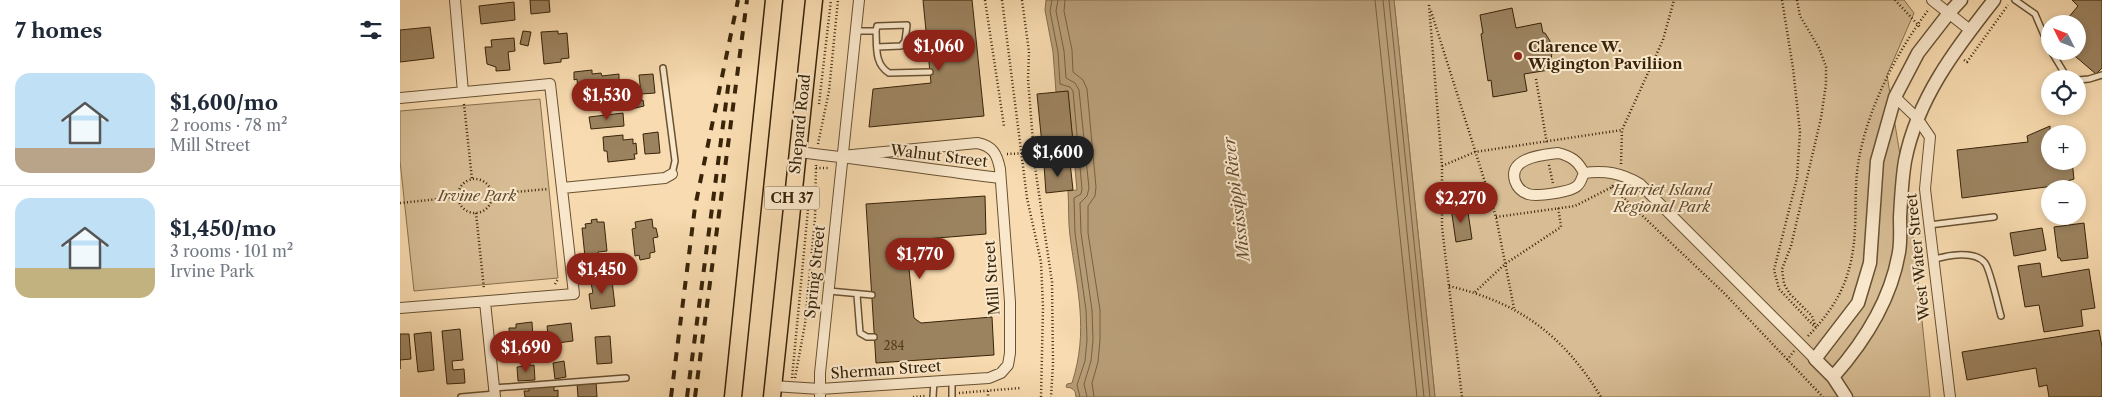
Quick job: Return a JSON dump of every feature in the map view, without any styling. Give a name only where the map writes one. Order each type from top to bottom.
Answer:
[{"type":"highway","name":"CH 37","points":[[732,397],[774,0]]},
{"type":"highway","name":"Shepard Road","points":[[772,391],[809,154],[814,0]]},
{"type":"street","points":[[455,0],[462,92]]},
{"type":"street","name":"Spring Street","points":[[820,393],[842,156],[859,0]]},
{"type":"street","points":[[1815,359],[1858,303],[1868,271],[1877,161],[1895,97],[1918,53],[1961,0]]},
{"type":"street","points":[[1833,377],[1853,354],[1868,332],[1887,297],[1900,251],[1901,203],[1906,160],[1917,118],[1942,71],[1970,30],[1994,0]]},
{"type":"street","points":[[1933,1],[1970,30]]},
{"type":"street","points":[[400,98],[550,84],[574,294],[400,308]]},
{"type":"street","name":"West Water Street","points":[[1895,97],[1917,118],[1930,137],[1925,189],[1950,397]]},
{"type":"street","name":"Walnut Street","points":[[809,154],[842,156],[874,163],[1000,178],[998,156],[986,144],[977,143],[842,156]]},
{"type":"street","points":[[1558,153],[1575,160],[1584,172],[1577,186],[1571,190],[1533,196],[1525,194],[1519,188],[1515,179],[1516,172],[1521,163],[1529,158],[1558,153]]},
{"type":"street","points":[[1584,172],[1603,170],[1619,174],[1640,184],[1833,377],[1846,397]]},
{"type":"street","points":[[562,188],[665,178],[672,174]]},
{"type":"street","name":"Mill Street","points":[[1000,178],[1010,302],[1010,353],[1008,365],[1001,373]]},
{"type":"street","points":[[485,302],[494,393]]},
{"type":"street","name":"Sherman Street","points":[[772,391],[792,388],[820,393],[934,381],[989,378],[1001,373]]},
{"type":"lane","points":[[2014,0],[2035,14],[2041,28]]},
{"type":"lane","points":[[877,47],[900,46],[905,41],[907,25],[877,26],[877,47],[880,65],[888,73],[930,72]]},
{"type":"lane","points":[[855,31],[876,31]]},
{"type":"lane","points":[[663,68],[675,161],[672,174]]},
{"type":"lane","points":[[2086,79],[2102,75]]},
{"type":"lane","points":[[1929,225],[1994,216]]},
{"type":"lane","points":[[1933,260],[1949,254],[1977,257],[1986,264],[2001,316]]},
{"type":"lane","points":[[829,292],[872,295]]},
{"type":"lane","points":[[857,295],[860,333],[867,337],[874,337]]},
{"type":"lane","points":[[461,397],[626,378]]},
{"type":"lane","points":[[952,380],[952,395]]},
{"type":"lane","points":[[933,396],[934,381]]},
{"type":"path","points":[[818,106],[831,0]]},
{"type":"path","points":[[809,154],[818,140],[829,91],[838,0]]},
{"type":"path","points":[[985,0],[1004,126]]},
{"type":"path","points":[[1002,0],[1027,198],[1041,262],[1043,308],[1041,397]]},
{"type":"path","points":[[1022,0],[1028,52],[1028,78],[1034,153],[1052,282],[1053,364],[1051,397]]},
{"type":"path","points":[[1428,0],[1496,217],[1514,308]]},
{"type":"path","points":[[1496,217],[1575,206],[1612,187],[1619,174],[1622,130],[1663,40],[1674,0]]},
{"type":"path","points":[[1782,0],[1793,68],[1800,132],[1797,178],[1774,270],[1779,288],[1816,328],[1812,316],[1790,294],[1784,284],[1782,269],[1791,246],[1819,127],[1826,84],[1826,67],[1819,48],[1800,16],[1797,0]]},
{"type":"path","points":[[1895,0],[1917,25],[1933,1]]},
{"type":"path","points":[[1967,62],[2014,0]]},
{"type":"path","points":[[1429,5],[1442,166],[1442,227],[1462,397]]},
{"type":"path","points":[[464,104],[472,179]]},
{"type":"path","points":[[1442,166],[1476,152],[1622,130]]},
{"type":"path","points":[[811,174],[809,154],[815,135]]},
{"type":"path","points":[[1007,154],[1034,153]]},
{"type":"path","points":[[792,388],[807,304],[815,218],[816,168],[809,154]]},
{"type":"path","points":[[816,168],[832,168]]},
{"type":"path","points":[[472,179],[482,180],[488,184],[492,194],[491,204],[485,210],[476,213],[466,210],[460,205],[458,197],[464,182],[472,179]]},
{"type":"path","points":[[1612,187],[1724,293],[1823,397]]},
{"type":"path","points":[[492,194],[548,189]]},
{"type":"path","points":[[792,388],[809,193]]},
{"type":"path","points":[[400,203],[458,197]]},
{"type":"path","points":[[476,213],[484,289]]},
{"type":"path","points":[[551,285],[557,282],[558,279]]},
{"type":"path","points":[[1449,286],[1476,292],[1514,308],[1542,327],[1560,343],[1584,371],[1601,397]]},
{"type":"path","points":[[983,387],[988,390]]},
{"type":"path","points":[[952,395],[1020,388]]},
{"type":"path","points":[[988,390],[988,397]]},
{"type":"path","points":[[913,397],[933,396]]},
{"type":"green space","name":"Harriet Island Regional Park","points":[[1394,0],[1904,0],[1914,13],[1887,75],[1913,235],[1930,397],[1435,397]]},
{"type":"green space","name":"Irvine Park","points":[[540,99],[558,278],[414,291],[400,161],[400,111]]},
{"type":"water","name":"Mississippi River","points":[[1046,0],[1394,0],[1435,397],[1076,397],[1075,391],[1066,387],[1067,384],[1072,383],[1080,345],[1080,310],[1069,230],[1068,191],[1077,190],[1068,91],[1056,92],[1053,52],[1045,10]]},
{"type":"building","points":[[530,0],[549,0],[550,12],[531,14]]},
{"type":"building","points":[[923,0],[972,0],[984,116],[869,127],[873,89],[931,83]]},
{"type":"building","points":[[2072,0],[2102,0],[2102,68],[2096,74],[2080,60],[2086,60],[2086,15],[2070,15],[2078,6]]},
{"type":"building","points":[[514,2],[515,20],[481,24],[479,6]]},
{"type":"building","name":"Clarence W. Wigington Paviliion","points":[[1512,8],[1516,28],[1541,23],[1543,33],[1545,33],[1550,41],[1552,52],[1551,60],[1548,61],[1549,70],[1524,74],[1527,91],[1493,97],[1491,80],[1488,81],[1480,15]]},
{"type":"building","points":[[430,27],[434,58],[400,62],[400,30]]},
{"type":"building","points":[[523,31],[531,32],[528,46],[520,44]]},
{"type":"building","points":[[558,31],[558,34],[567,33],[569,58],[561,59],[561,62],[544,64],[541,32]]},
{"type":"building","points":[[514,38],[515,51],[508,52],[510,70],[496,71],[496,67],[487,64],[485,47],[492,47],[491,40]]},
{"type":"building","points":[[592,70],[592,74],[601,73],[602,76],[619,74],[619,83],[614,83],[614,88],[603,89],[603,92],[581,92],[581,89],[578,90],[577,79],[574,80],[574,72]]},
{"type":"building","points":[[653,74],[655,93],[641,94],[639,75]]},
{"type":"building","points":[[1068,91],[1075,162],[1044,165],[1037,94]]},
{"type":"building","points":[[643,100],[644,106],[631,109],[630,102]]},
{"type":"building","points":[[623,113],[624,126],[591,129],[589,117]]},
{"type":"building","points":[[2041,130],[2041,170],[2073,170],[2074,179],[2041,180],[2041,188],[1962,198],[1957,150],[2028,142],[2027,136]]},
{"type":"building","points":[[658,132],[660,153],[645,154],[643,134]]},
{"type":"building","points":[[623,135],[623,140],[633,139],[633,144],[636,143],[637,154],[634,154],[635,159],[608,162],[607,151],[604,151],[603,137]]},
{"type":"building","points":[[1070,162],[1073,190],[1046,193],[1044,165]]},
{"type":"building","points":[[985,196],[986,234],[913,240],[907,249],[914,318],[921,323],[992,317],[994,355],[876,363],[866,204]]},
{"type":"building","points":[[1467,206],[1472,239],[1456,242],[1451,208]]},
{"type":"building","points":[[597,219],[597,222],[604,222],[607,251],[585,257],[582,228],[586,228],[585,224],[592,223],[591,220]]},
{"type":"building","points":[[652,219],[653,228],[656,228],[658,237],[653,238],[655,252],[650,253],[650,258],[640,260],[639,255],[635,256],[632,229],[636,228],[635,222]]},
{"type":"building","points":[[2084,225],[2088,258],[2061,261],[2058,258],[2054,227]]},
{"type":"building","points":[[2042,228],[2046,250],[2014,256],[2010,233]]},
{"type":"building","points":[[2040,263],[2042,277],[2089,269],[2095,308],[2081,310],[2083,326],[2044,332],[2039,305],[2025,307],[2018,266]]},
{"type":"building","points":[[612,281],[615,306],[591,309],[589,294],[593,293],[591,283]]},
{"type":"building","points":[[532,322],[534,356],[521,357],[521,360],[512,361],[511,348],[509,348],[508,341],[510,340],[509,328],[516,328],[516,324]]},
{"type":"building","points":[[571,323],[573,341],[549,344],[547,326]]},
{"type":"building","points":[[460,329],[463,360],[452,361],[453,370],[464,369],[465,383],[447,384],[442,331]]},
{"type":"building","points":[[2099,330],[2102,347],[2102,397],[2049,397],[2047,385],[2039,387],[2036,368],[1967,380],[1962,352]]},
{"type":"building","points":[[431,332],[434,370],[418,372],[414,334]]},
{"type":"building","points":[[400,334],[409,334],[411,359],[400,360]]},
{"type":"building","points":[[610,336],[612,363],[597,364],[595,337]]},
{"type":"building","points":[[564,361],[566,377],[555,379],[553,363]]},
{"type":"building","points":[[534,365],[535,380],[518,381],[517,367]]},
{"type":"building","points":[[596,382],[597,397],[578,397],[577,383]]},
{"type":"building","points":[[554,386],[554,391],[558,390],[558,397],[525,397],[524,391],[529,391],[529,388]]},
{"type":"railway","points":[[671,397],[695,207],[738,0]]},
{"type":"railway","points":[[695,397],[747,0]]},
{"type":"railway","points":[[687,397],[729,80]]},
{"type":"place","name":"Clarence W. Wigington Paviliion","points":[[1518,56]]}]
